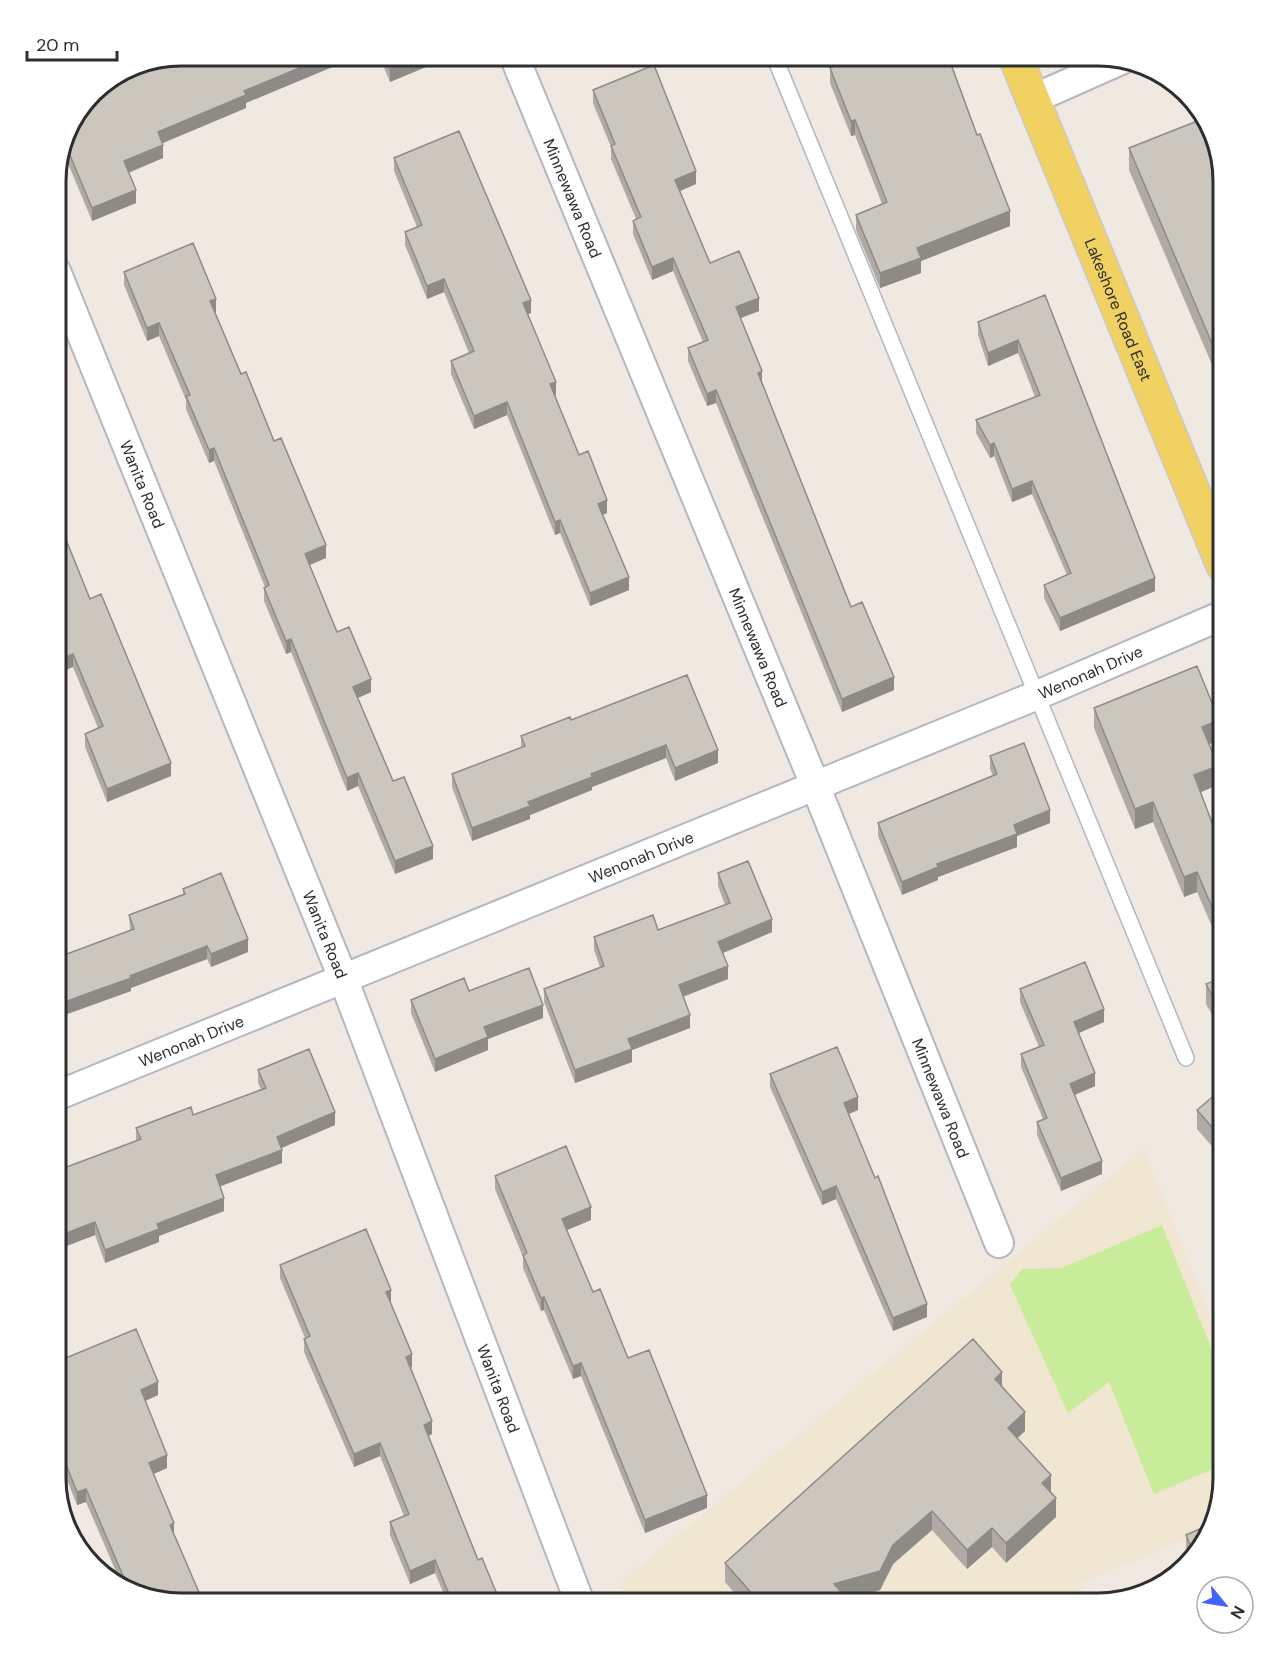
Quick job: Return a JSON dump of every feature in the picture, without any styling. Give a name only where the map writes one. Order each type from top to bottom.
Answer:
[{"type":"main road","name":"Lakeshore Road East","points":[[1019,66],[1213,538]]},
{"type":"street","name":"Minnewawa Road","points":[[518,66],[815,785],[999,1243]]},
{"type":"street","points":[[1033,99],[1107,66]]},
{"type":"street","name":"Wanita Road","points":[[66,296],[343,978],[576,1593]]},
{"type":"street","name":"Wenonah Drive","points":[[66,1092],[1035,696],[1213,620]]},
{"type":"lane","points":[[778,66],[1035,696],[1186,1058]]},
{"type":"shaded area","points":[[1144,1149],[1213,1324],[1213,1478],[1209,1508],[1199,1534],[1081,1583],[1085,1593],[623,1593],[619,1584]]},
{"type":"green space","points":[[1162,1225],[1213,1353],[1213,1469],[1154,1494],[1109,1382],[1068,1413],[1010,1285],[1022,1269],[1062,1268]]},
{"type":"building","points":[[173,66],[304,66],[244,91],[246,95],[158,132],[163,145],[124,161],[136,190],[92,208],[70,151],[81,123],[105,94],[117,85],[144,72]]},
{"type":"building","points":[[654,66],[696,171],[675,180],[710,263],[739,251],[759,298],[736,307],[762,371],[758,373],[851,607],[862,602],[894,677],[842,699],[716,390],[707,394],[688,348],[708,340],[673,258],[652,267],[633,221],[641,217],[611,146],[615,144],[593,90]]},
{"type":"building","points":[[834,66],[952,66],[977,135],[980,134],[1010,211],[917,248],[921,258],[880,273],[856,215],[887,202],[855,120],[851,121],[830,68]]},
{"type":"building","points":[[1196,121],[1207,144],[1213,181],[1213,346],[1129,148]]},
{"type":"building","points":[[459,131],[531,300],[523,303],[556,382],[550,384],[579,455],[588,451],[607,500],[598,504],[629,577],[590,593],[560,520],[555,522],[507,402],[474,416],[451,361],[474,351],[444,279],[427,286],[405,232],[422,225],[394,158]]},
{"type":"building","points":[[193,243],[216,299],[210,301],[241,374],[246,372],[274,441],[281,438],[326,545],[305,554],[337,632],[349,627],[371,679],[353,687],[393,781],[404,777],[433,846],[395,861],[358,773],[347,778],[291,639],[286,641],[264,588],[269,585],[214,448],[209,450],[186,396],[190,395],[159,323],[147,328],[124,272]]},
{"type":"building","points":[[1045,295],[1155,578],[1060,618],[1044,585],[1071,573],[1032,481],[1012,489],[994,443],[990,445],[976,420],[1040,395],[1018,340],[988,353],[978,322]]},
{"type":"building","points":[[66,540],[90,599],[101,594],[171,763],[107,789],[85,734],[103,726],[73,654],[66,657]]},
{"type":"building","points":[[1197,666],[1213,705],[1213,722],[1202,727],[1213,754],[1213,768],[1194,775],[1213,825],[1213,910],[1197,872],[1184,877],[1153,802],[1135,809],[1094,708]]},
{"type":"building","points":[[687,675],[718,750],[675,768],[666,745],[591,774],[592,777],[528,802],[530,806],[472,828],[452,774],[525,746],[521,736],[570,717],[571,720]]},
{"type":"building","points":[[1024,743],[1050,810],[1014,825],[1017,834],[937,864],[938,867],[902,882],[878,823],[997,774],[990,756]]},
{"type":"building","points":[[748,861],[772,919],[718,942],[728,966],[679,985],[690,1015],[628,1039],[632,1049],[575,1070],[544,989],[604,966],[594,937],[653,915],[658,930],[730,903],[718,873]]},
{"type":"building","points":[[221,873],[248,939],[211,954],[207,946],[130,976],[131,978],[66,1001],[66,954],[134,929],[129,915],[185,894],[183,889]]},
{"type":"building","points":[[1085,962],[1104,1009],[1074,1022],[1095,1073],[1070,1084],[1102,1161],[1061,1178],[1037,1122],[1047,1118],[1021,1054],[1044,1045],[1020,989]]},
{"type":"building","points":[[529,968],[543,1005],[484,1027],[488,1037],[435,1059],[411,1000],[464,978],[469,991]]},
{"type":"building","points":[[1213,981],[1213,997],[1206,984]]},
{"type":"building","points":[[837,1047],[858,1097],[844,1103],[875,1178],[878,1176],[927,1304],[893,1318],[836,1186],[822,1192],[770,1074]]},
{"type":"building","points":[[309,1049],[335,1112],[277,1137],[282,1150],[216,1175],[224,1198],[157,1224],[159,1229],[105,1250],[95,1222],[66,1233],[66,1167],[141,1139],[136,1128],[191,1107],[193,1115],[266,1088],[258,1070]]},
{"type":"building","points":[[1213,1096],[1213,1128],[1197,1110]]},
{"type":"building","points":[[566,1146],[591,1207],[562,1219],[593,1292],[600,1289],[628,1358],[649,1350],[707,1495],[645,1520],[581,1363],[573,1366],[544,1297],[541,1298],[523,1255],[527,1253],[495,1176]]},
{"type":"building","points":[[366,1229],[391,1290],[386,1292],[412,1354],[406,1357],[432,1421],[424,1425],[478,1560],[482,1558],[496,1593],[448,1593],[435,1560],[410,1571],[390,1522],[409,1514],[380,1443],[354,1454],[304,1339],[310,1336],[280,1265]]},
{"type":"building","points":[[136,1329],[158,1382],[141,1390],[167,1455],[149,1463],[174,1523],[170,1525],[199,1593],[151,1589],[124,1578],[86,1489],[77,1492],[66,1464],[66,1358]]},
{"type":"building","points":[[973,1339],[1002,1372],[995,1379],[1025,1412],[1008,1428],[1051,1475],[1042,1483],[1056,1498],[1006,1543],[992,1528],[967,1550],[932,1511],[893,1545],[880,1571],[834,1584],[842,1593],[751,1593],[725,1563]]},
{"type":"building","points":[[1201,1528],[1191,1546],[1186,1535]]}]
